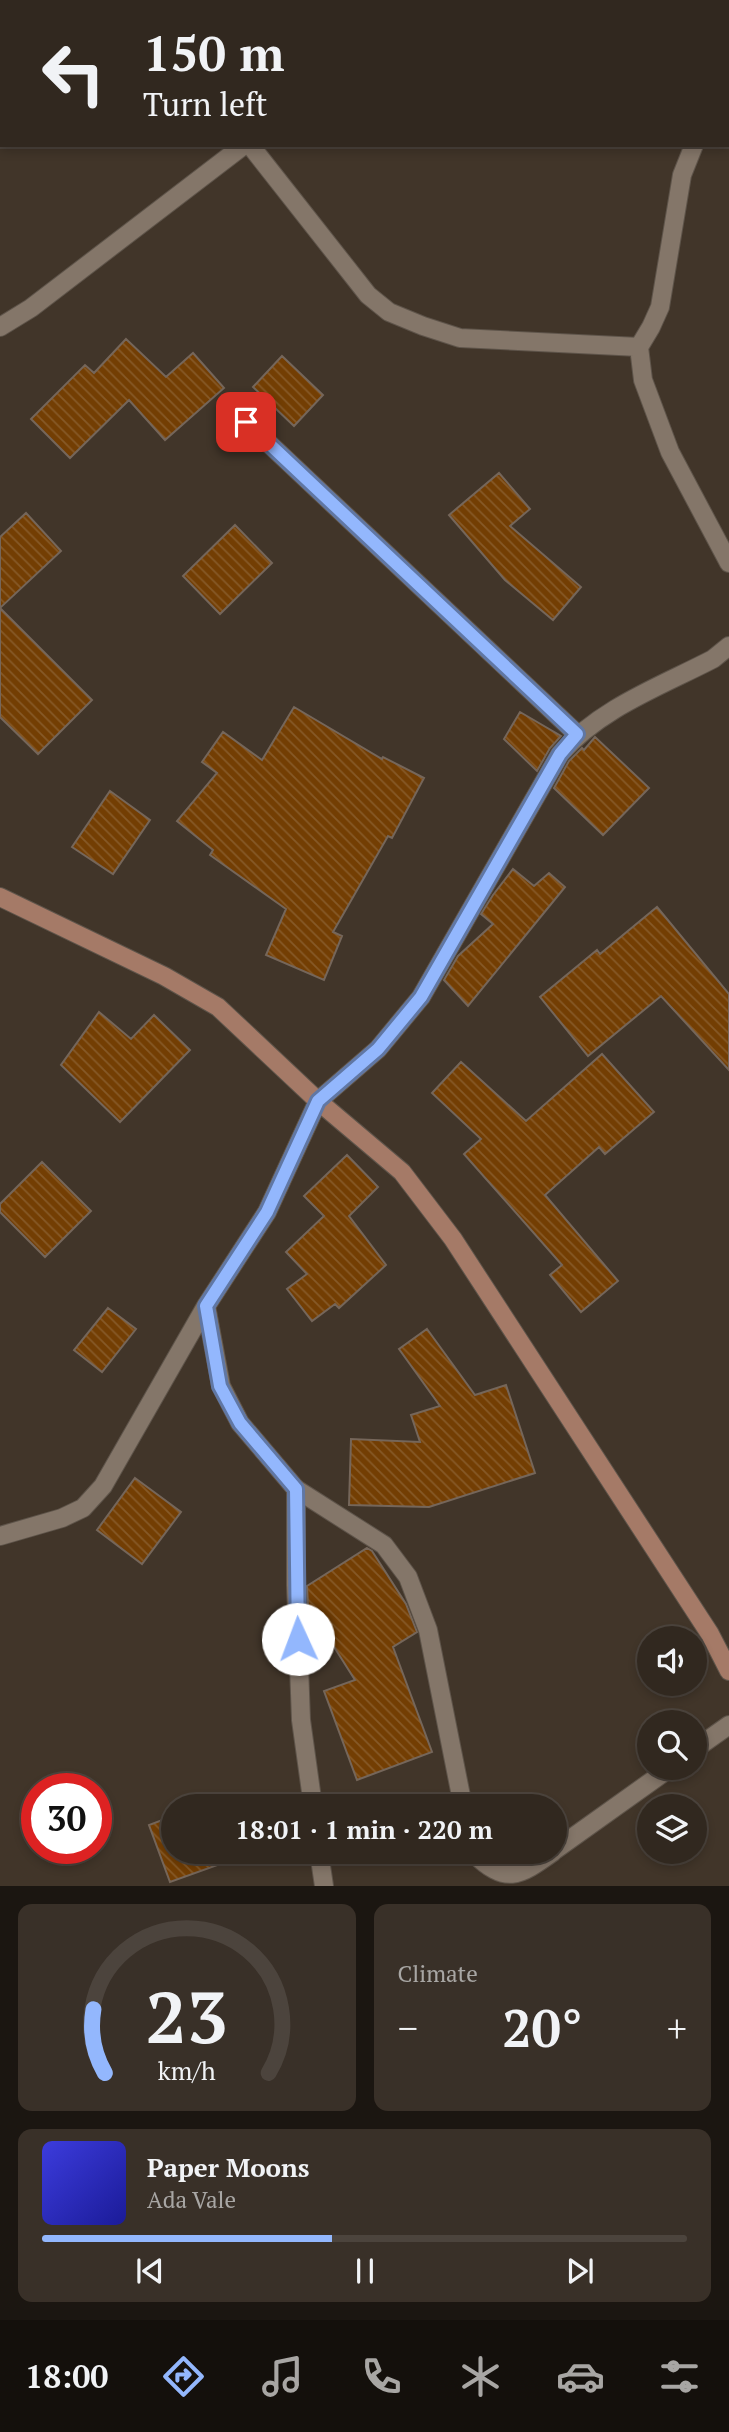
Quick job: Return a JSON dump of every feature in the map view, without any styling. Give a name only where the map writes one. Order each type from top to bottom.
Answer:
[{"type":"street","points":[[0,327],[31,308],[241,147]]},
{"type":"street","points":[[252,147],[368,295],[388,312],[460,338],[639,347]]},
{"type":"street","points":[[693,147],[682,175],[660,307],[639,347],[643,380],[670,452],[729,563]]},
{"type":"street","points":[[227,404],[577,734]]},
{"type":"street","points":[[0,1536],[62,1518],[83,1508],[103,1486],[206,1306],[267,1212],[318,1101],[378,1049],[421,997],[560,754],[577,734],[603,716],[713,659],[729,646]]},
{"type":"street","points":[[0,897],[164,976],[218,1007],[318,1101],[402,1172],[453,1239],[710,1634],[729,1671]]},
{"type":"street","points":[[206,1306],[220,1386],[240,1423],[296,1489],[384,1545],[408,1577],[428,1630],[461,1794]]},
{"type":"street","points":[[296,1489],[301,1720],[311,1794]]},
{"type":"street","points":[[707,1741],[729,1725]]},
{"type":"street","points":[[567,1842],[653,1780]]},
{"type":"street","points":[[321,1864],[324,1886]]},
{"type":"street","points":[[485,1864],[505,1874],[523,1873],[536,1864]]},
{"type":"building","points":[[126,339],[166,377],[193,353],[224,388],[165,440],[129,400],[70,458],[31,419],[85,365],[94,373]]},
{"type":"building","points":[[282,356],[323,395],[294,426],[253,387]]},
{"type":"building","points":[[499,473],[530,509],[510,526],[581,587],[553,620],[505,580],[449,515]]},
{"type":"building","points":[[26,513],[61,551],[0,608],[0,537]]},
{"type":"building","points":[[235,525],[272,563],[220,614],[183,576]]},
{"type":"building","points":[[0,608],[92,700],[38,754],[0,717]]},
{"type":"building","points":[[294,707],[382,759],[383,757],[424,778],[392,838],[388,836],[333,932],[342,936],[324,980],[266,955],[286,909],[210,855],[213,850],[177,821],[217,773],[202,762],[223,732],[262,760]]},
{"type":"building","points":[[520,712],[561,736],[550,748],[537,771],[504,739]]},
{"type":"building","points":[[595,737],[649,788],[603,835],[554,788],[569,761]]},
{"type":"building","points":[[110,791],[150,820],[113,874],[72,847]]},
{"type":"building","points":[[513,869],[534,886],[549,873],[565,887],[468,1006],[444,980],[458,956],[493,924],[481,914]]},
{"type":"building","points":[[657,907],[729,994],[729,1070],[661,996],[588,1056],[540,997],[597,950],[600,954]]},
{"type":"building","points":[[99,1012],[131,1039],[154,1015],[190,1050],[120,1122],[61,1065]]},
{"type":"building","points":[[602,1054],[654,1112],[605,1154],[599,1147],[545,1195],[618,1281],[581,1312],[550,1275],[562,1265],[464,1154],[481,1139],[432,1093],[461,1062],[526,1121]]},
{"type":"building","points":[[347,1155],[378,1187],[349,1216],[386,1265],[339,1308],[335,1304],[312,1321],[287,1289],[307,1274],[286,1252],[324,1216],[304,1196]]},
{"type":"building","points":[[42,1162],[91,1211],[45,1257],[0,1212],[0,1204]]},
{"type":"building","points":[[108,1308],[136,1329],[102,1372],[74,1350]]},
{"type":"building","points":[[427,1329],[475,1395],[506,1385],[535,1473],[429,1507],[349,1505],[351,1439],[420,1442],[411,1415],[440,1406],[399,1349]]},
{"type":"building","points":[[135,1478],[181,1512],[142,1564],[97,1530]]},
{"type":"building","points":[[367,1548],[372,1551],[406,1604],[417,1632],[393,1647],[432,1752],[357,1780],[324,1691],[355,1680],[308,1606],[307,1586]]},
{"type":"building","points":[[161,1820],[161,1858],[149,1825]]},
{"type":"building","points":[[163,1864],[220,1864],[170,1882]]},
{"type":"route","points":[[246,422],[577,734],[560,754],[421,997],[378,1049],[318,1101],[267,1212],[206,1306],[220,1386],[240,1423],[296,1489],[298,1639]]}]
